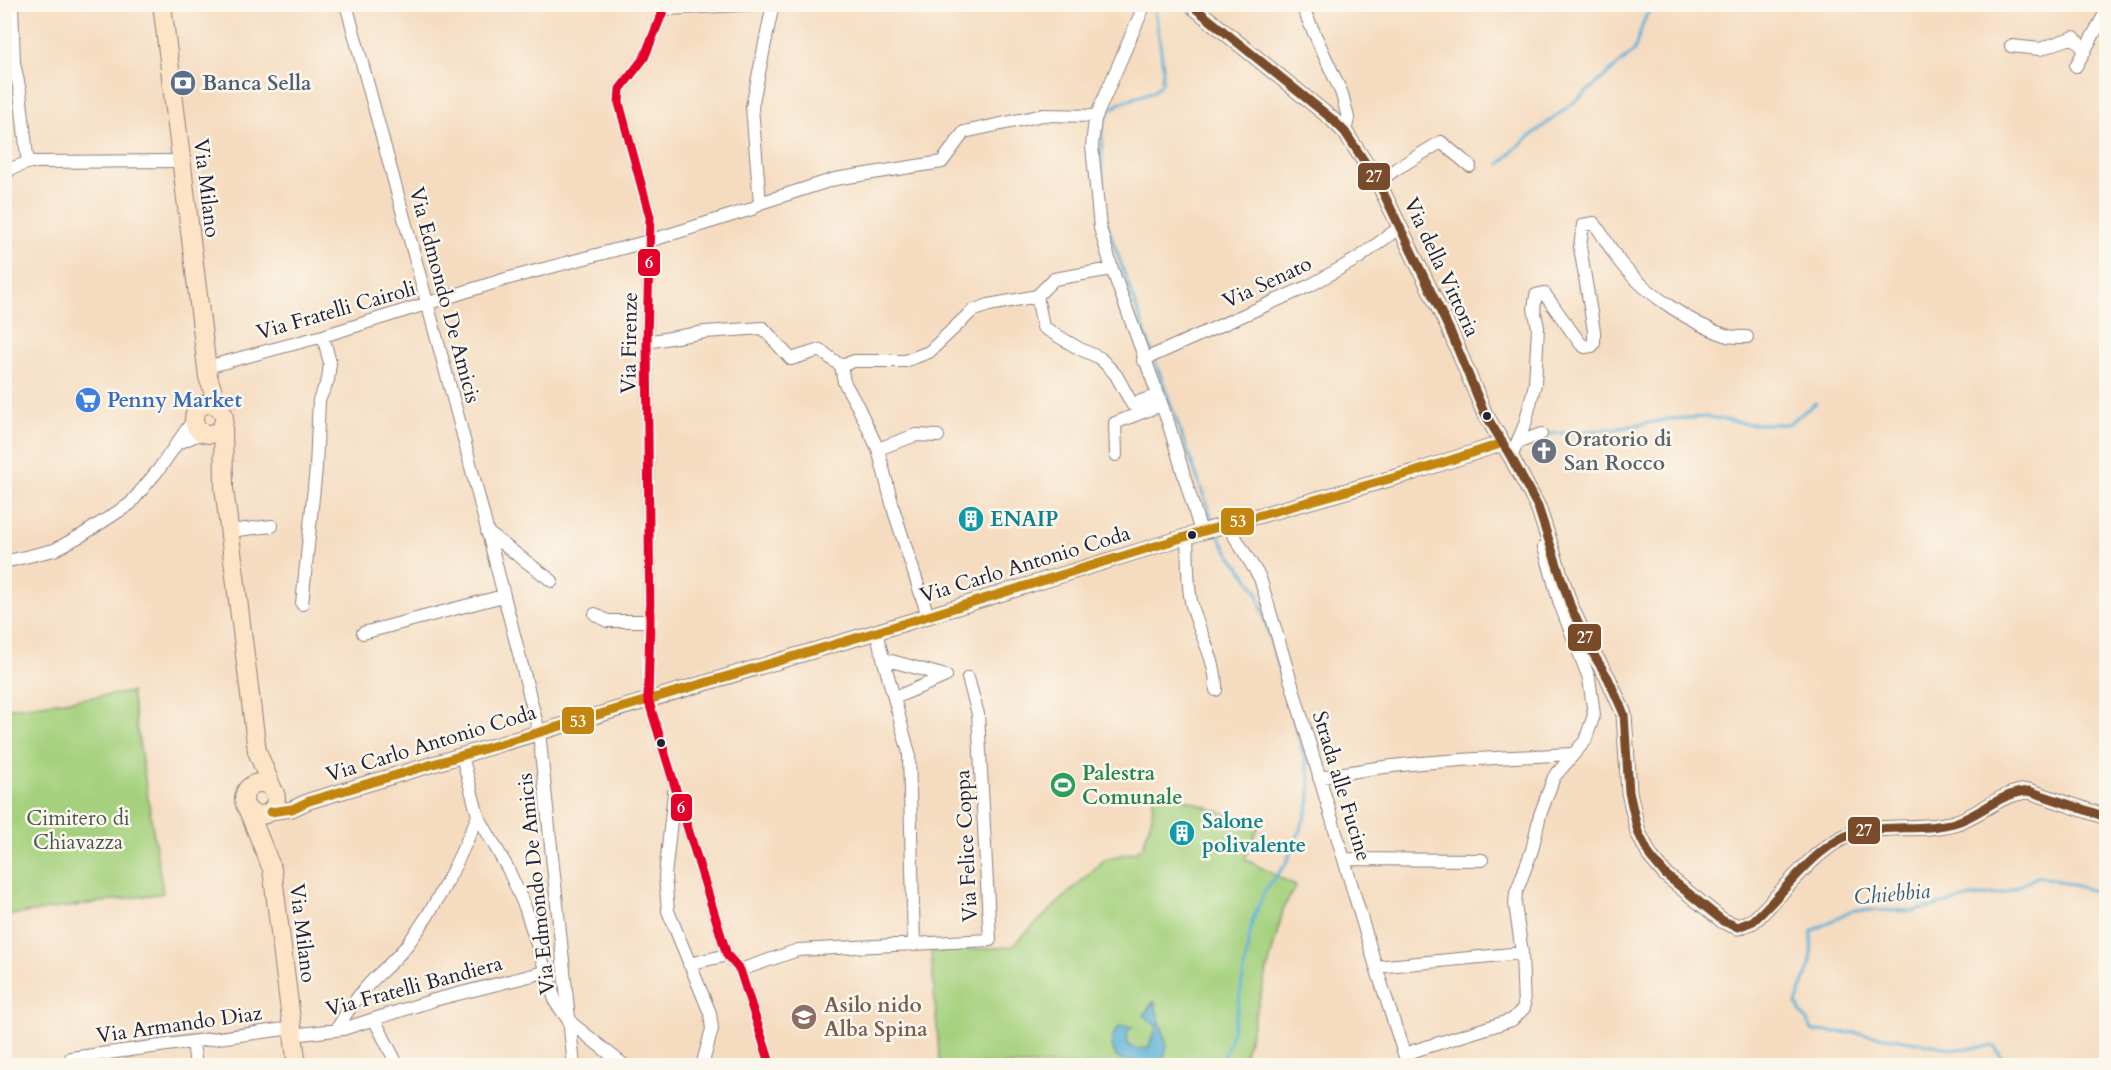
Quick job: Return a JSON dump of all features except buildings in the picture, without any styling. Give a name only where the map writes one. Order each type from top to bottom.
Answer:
[{"type":"main road","name":"Via Milano","points":[[162,4],[208,372],[208,421],[224,488],[258,756],[274,792]]},
{"type":"main road","name":"Via Milano","points":[[258,756],[251,786],[245,795],[245,805],[261,812],[272,869],[297,1065]]},
{"type":"main road","points":[[251,786],[263,783],[274,792],[275,806],[261,812]]},
{"type":"street","points":[[12,4],[14,63],[20,91],[27,156],[30,162]]},
{"type":"street","name":"Via Edmondo De Amicis","points":[[346,4],[460,424],[539,732],[574,1065]]},
{"type":"street","points":[[666,7],[759,4]]},
{"type":"street","points":[[760,203],[752,107],[773,4]]},
{"type":"street","points":[[1145,4],[1096,116],[1092,146],[1100,228],[1143,360],[1159,400],[1194,534],[1191,602],[1208,648],[1216,690]]},
{"type":"street","name":"Via della Vittoria","points":[[1190,4],[1332,119],[1345,132],[1378,182],[1451,333],[1484,412],[1510,447],[1538,507],[1570,605],[1588,647],[1608,678],[1624,714],[1629,792],[1638,832],[1650,856],[1666,875],[1703,906],[1730,925],[1738,927],[1753,921],[1826,848],[1843,836],[1862,831],[1952,823],[1973,816],[1991,803],[2017,792],[2029,791],[2106,817]]},
{"type":"street","points":[[1302,4],[1342,94],[1348,118],[1345,132]]},
{"type":"street","name":"Via Firenze","points":[[648,699],[650,621],[647,342],[650,217],[620,103],[620,89],[644,58],[666,7]]},
{"type":"street","points":[[2076,66],[2106,12]]},
{"type":"street","points":[[2011,46],[2040,49],[2074,37],[2085,51]]},
{"type":"street","name":"Via Fratelli Cairoli","points":[[208,372],[506,279],[650,241],[835,179],[942,162],[964,132],[1042,115],[1096,116]]},
{"type":"street","points":[[1378,182],[1441,142],[1470,166]]},
{"type":"street","points":[[4,178],[10,169],[30,162],[181,161]]},
{"type":"street","points":[[1510,447],[1525,424],[1536,384],[1538,327],[1534,309],[1536,295],[1544,292],[1580,343],[1592,346],[1594,343],[1581,247],[1582,225],[1594,223],[1623,265],[1648,290],[1676,310],[1704,326],[1730,336],[1747,337]]},
{"type":"street","name":"Via Senato","points":[[1143,360],[1311,285],[1360,257],[1400,227]]},
{"type":"street","points":[[841,366],[854,362],[905,362],[929,352],[972,311],[989,305],[1038,296],[1054,279],[1112,269]]},
{"type":"street","points":[[1038,296],[1043,327],[1100,358],[1116,375],[1132,404],[1159,400]]},
{"type":"street","points":[[647,342],[705,332],[763,328],[791,359],[820,350],[841,366],[844,382],[878,449],[894,511],[928,616]]},
{"type":"street","points":[[302,604],[316,468],[319,400],[328,380],[330,363],[323,336]]},
{"type":"street","points":[[1116,455],[1115,423],[1159,400]]},
{"type":"street","points":[[4,562],[54,550],[130,504],[177,443],[208,421]]},
{"type":"street","points":[[1510,447],[1541,434]]},
{"type":"street","points":[[878,449],[916,435],[938,436]]},
{"type":"street","name":"Via Carlo Antonio Coda","points":[[261,812],[292,808],[1194,534],[1510,447]]},
{"type":"street","name":"Strada alle Fucine","points":[[1227,525],[1260,578],[1406,1060]]},
{"type":"street","points":[[229,531],[272,526]]},
{"type":"street","points":[[1406,1060],[1512,1020],[1524,1008],[1522,953],[1515,904],[1516,893],[1532,850],[1540,815],[1554,777],[1585,741],[1594,715],[1590,678],[1575,644],[1551,573],[1543,543],[1544,531]]},
{"type":"street","points":[[487,532],[552,581]]},
{"type":"street","points":[[363,633],[503,596]]},
{"type":"street","points":[[595,614],[607,621],[650,621]]},
{"type":"street","points":[[876,632],[909,753],[914,945]]},
{"type":"street","points":[[884,659],[946,676],[894,698]]},
{"type":"street","name":"Via Felice Coppa","points":[[740,970],[798,950],[990,940],[978,714],[968,678]]},
{"type":"street","points":[[648,699],[727,955],[740,970],[771,1065]]},
{"type":"street","points":[[1319,778],[1365,768],[1405,764],[1572,754]]},
{"type":"street","points":[[462,756],[478,816],[508,869],[525,907],[556,1004],[570,1022],[625,1065]]},
{"type":"street","points":[[675,786],[665,876],[668,911],[710,1013],[712,1029],[702,1065]]},
{"type":"street","name":"Via Carlo Antonio Coda","points":[[274,792],[288,800],[309,801]]},
{"type":"street","points":[[337,1029],[349,1008],[406,946],[443,893],[478,816]]},
{"type":"street","points":[[1344,859],[1482,860]]},
{"type":"street","points":[[1376,966],[1522,953]]},
{"type":"street","points":[[689,964],[727,955]]},
{"type":"street","name":"Via Fratelli Bandiera","points":[[292,1032],[337,1029],[434,1000],[545,972]]},
{"type":"street","points":[[374,1019],[398,1065]]},
{"type":"street","name":"Via Armando Diaz","points":[[71,1058],[193,1041],[292,1032]]},
{"type":"street","points":[[193,1041],[196,1065]]},
{"type":"green space","name":"Cimitero di Chiavazza","points":[[131,692],[163,893],[5,916],[5,709]]},
{"type":"green space","points":[[1154,788],[1259,826],[1245,859],[1296,886],[1284,907],[1242,1065],[940,1065],[931,952],[1011,947],[1105,859],[1135,852],[1143,846],[1152,816]]},
{"type":"water","points":[[1154,1001],[1167,1046],[1164,1057],[1150,1065],[1140,1065],[1140,1063],[1118,1059],[1113,1050],[1112,1038],[1120,1026],[1132,1027],[1127,1033],[1128,1045],[1137,1049],[1148,1048],[1157,1027],[1144,1015]]},
{"type":"waterway","points":[[1152,352],[1109,230],[1103,205],[1102,126],[1109,111],[1120,103],[1154,91],[1162,83],[1163,65],[1154,4]]},
{"type":"waterway","points":[[1500,164],[1518,146],[1588,91],[1634,51],[1645,18],[1654,4]]},
{"type":"waterway","points":[[1154,358],[1214,524]]},
{"type":"waterway","points":[[1550,434],[1615,429],[1669,419],[1708,417],[1749,424],[1788,424],[1816,403]]},
{"type":"waterway","points":[[1218,533],[1226,549],[1257,592],[1310,777],[1310,799],[1307,812],[1286,864],[1265,890],[1252,922],[1238,1007],[1221,1066]]},
{"type":"waterway","name":"Chiebbia","points":[[2009,1066],[1994,1046],[1955,1049],[1856,1033],[1813,1031],[1796,1004],[1811,962],[1812,931],[1852,910],[1914,911],[1971,897],[2005,893],[2039,876],[2106,892]]},
{"type":"transit line","name":"6","points":[[666,4],[644,58],[620,89],[619,103],[650,217],[647,342],[650,621],[648,699],[727,955],[740,970],[771,1066]]},
{"type":"transit line","name":"27","points":[[1190,4],[1332,119],[1345,132],[1378,182],[1451,333],[1484,412],[1538,507],[1570,605],[1624,714],[1629,792],[1638,832],[1650,856],[1666,875],[1723,921],[1738,927],[1753,921],[1803,868],[1831,844],[1862,831],[1931,827],[1954,823],[2008,796],[2029,791],[2106,817]]},
{"type":"transit line","name":"53","points":[[270,812],[292,809],[309,801],[876,632],[1201,532],[1414,472],[1503,443]]},
{"type":"place","name":"Banca Sella","points":[[183,83]]},
{"type":"place","name":"Penny Market","points":[[88,400]]},
{"type":"place","name":"Oratorio di San Rocco","points":[[1544,451]]},
{"type":"place","name":"ENAIP","points":[[971,519]]},
{"type":"place","name":"Palestra Comunale","points":[[1063,785]]},
{"type":"place","name":"Salone polivalente","points":[[1182,833]]},
{"type":"place","name":"Asilo nido Alba Spina","points":[[804,1017]]}]
